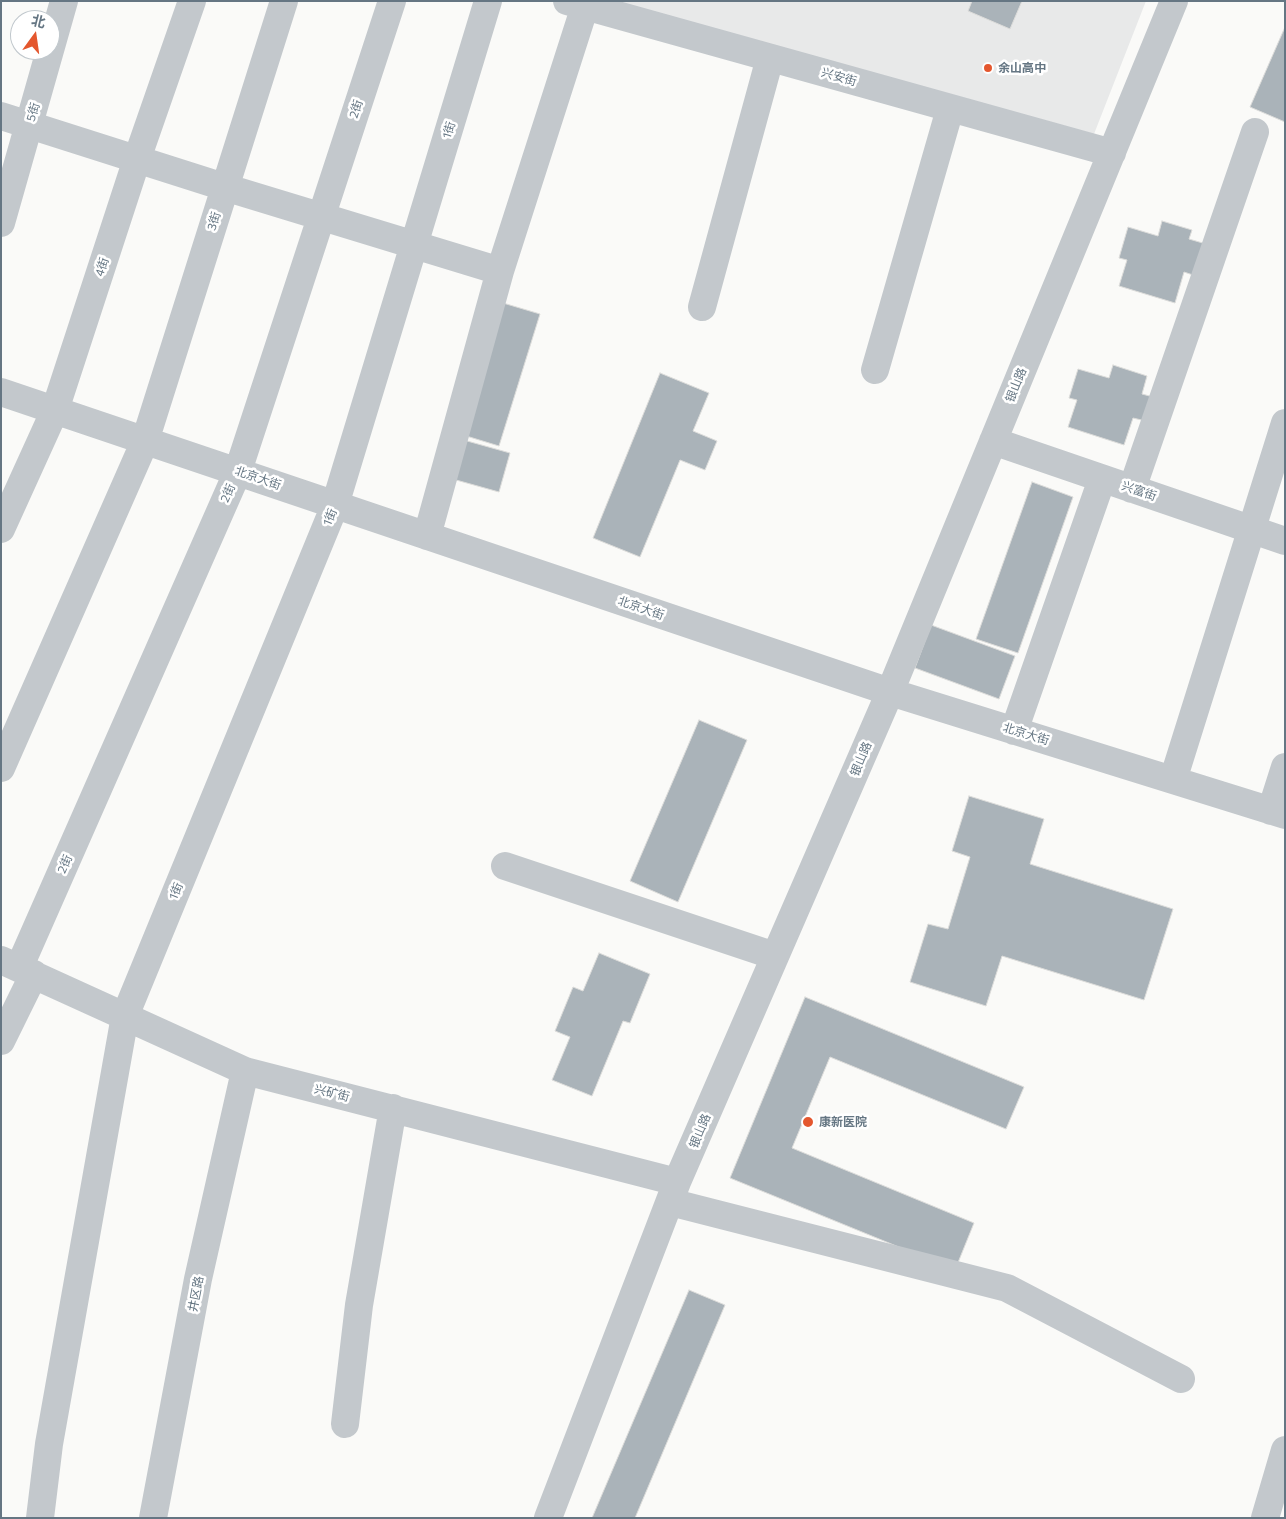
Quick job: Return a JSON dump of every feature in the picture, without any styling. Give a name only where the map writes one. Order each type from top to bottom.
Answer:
[{"type":"street","name":"5街","points":[[1,223],[64,1]]},
{"type":"street","name":"4街","points":[[1,530],[55,410],[137,159],[192,1]]},
{"type":"street","name":"3街","points":[[1,768],[145,440],[284,1]]},
{"type":"street","name":"2街","points":[[1,1041],[18,967],[238,472],[392,1]]},
{"type":"street","name":"1街","points":[[40,1518],[48,1444],[125,1016],[335,504],[488,1]]},
{"type":"street","name":"银山路","points":[[548,1518],[674,1192],[890,692],[1174,1]]},
{"type":"street","points":[[427,536],[576,4]]},
{"type":"street","name":"兴安街","points":[[576,4],[1112,154]]},
{"type":"street","points":[[702,307],[770,58]]},
{"type":"street","points":[[875,370],[950,109]]},
{"type":"street","points":[[1,116],[500,271]]},
{"type":"street","points":[[1132,489],[1255,132]]},
{"type":"street","name":"北京大街","points":[[1,392],[890,692],[1278,813]]},
{"type":"street","points":[[1173,780],[1285,422]]},
{"type":"street","name":"兴富街","points":[[993,441],[1285,541]]},
{"type":"street","points":[[1014,731],[1102,479]]},
{"type":"street","points":[[1278,813],[1285,767]]},
{"type":"street","points":[[505,866],[775,956]]},
{"type":"street","name":"兴矿街","points":[[18,967],[245,1071],[392,1108],[1007,1288],[1182,1379]]},
{"type":"street","name":"井区路","points":[[153,1518],[198,1279],[245,1071]]},
{"type":"street","points":[[345,1424],[359,1305],[392,1108]]},
{"type":"street","points":[[1265,1518],[1285,1450]]},
{"type":"shaded area","name":"余山高中","points":[[616,1],[1146,1],[1094,134]]},
{"type":"building","points":[[972,1],[1022,1],[1010,29],[968,11]]},
{"type":"building","points":[[1285,27],[1285,122],[1250,107]]},
{"type":"building","points":[[1162,221],[1192,230],[1189,239],[1206,244],[1196,276],[1184,272],[1175,303],[1119,286],[1127,260],[1119,258],[1128,227],[1158,236]]},
{"type":"building","points":[[503,303],[540,314],[499,446],[463,435]]},
{"type":"building","points":[[1113,365],[1147,376],[1142,394],[1157,398],[1150,422],[1133,418],[1124,445],[1068,427],[1077,400],[1069,398],[1078,369],[1109,378]]},
{"type":"building","points":[[660,373],[709,393],[693,431],[717,441],[705,470],[680,460],[640,557],[593,538]]},
{"type":"building","points":[[460,439],[510,453],[499,492],[449,478]]},
{"type":"building","points":[[1032,482],[1073,497],[1018,653],[976,639]]},
{"type":"building","points":[[931,625],[1015,656],[999,699],[915,668]]},
{"type":"building","points":[[699,720],[747,740],[678,902],[630,881]]},
{"type":"building","points":[[969,796],[1044,819],[1030,864],[1173,909],[1144,1000],[1002,956],[986,1006],[910,982],[928,924],[948,929],[970,857],[952,851]]},
{"type":"building","points":[[599,953],[650,974],[630,1023],[623,1021],[592,1096],[552,1080],[570,1037],[555,1031],[573,987],[583,991]]},
{"type":"building","points":[[805,997],[1024,1087],[1006,1129],[830,1057],[792,1148],[974,1223],[955,1270],[730,1178]]},
{"type":"building","points":[[689,1290],[725,1305],[635,1518],[592,1518]]},
{"type":"place","name":"余山高中","points":[[988,68]]},
{"type":"place","name":"康新医院","points":[[808,1122]]}]
